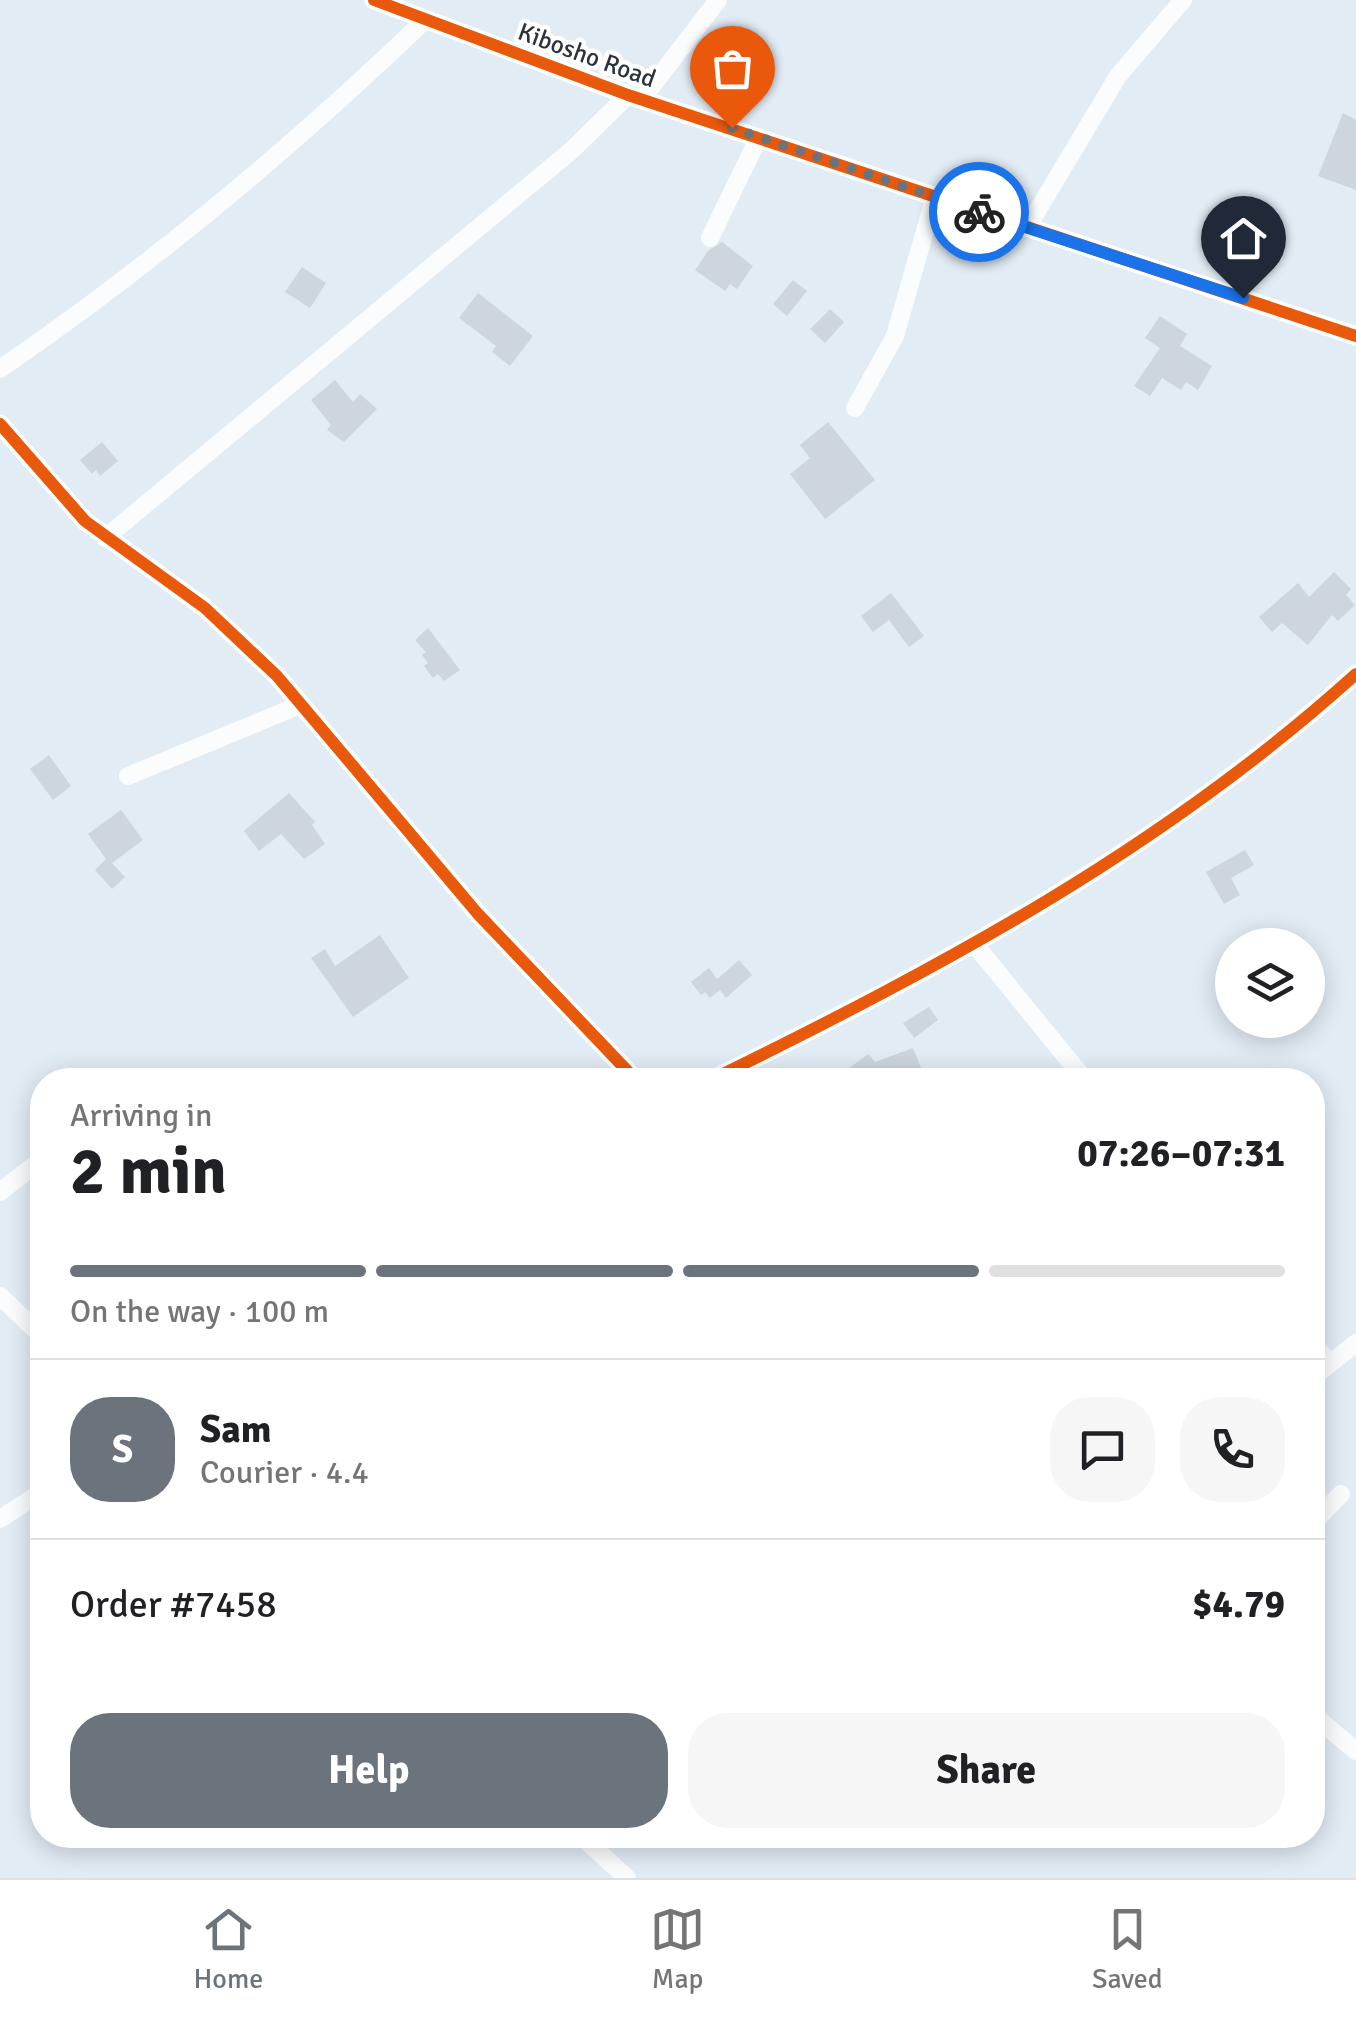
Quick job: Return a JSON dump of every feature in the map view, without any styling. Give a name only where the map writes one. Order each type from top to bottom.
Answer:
[{"type":"street","name":"Kibosho Road","points":[[374,0],[635,97],[1356,336]]},
{"type":"street","points":[[105,538],[635,97],[718,0]]},
{"type":"street","points":[[1027,228],[1118,76],[1183,0]]},
{"type":"street","points":[[0,370],[122,280],[425,20]]},
{"type":"street","points":[[710,238],[759,137]]},
{"type":"street","points":[[855,408],[896,336],[936,196]]},
{"type":"street","points":[[0,424],[53,488],[105,538],[206,608],[300,704],[478,914],[625,1068]]},
{"type":"street","points":[[735,1068],[976,946],[1135,847],[1281,739],[1356,674]]},
{"type":"street","points":[[128,776],[300,704]]},
{"type":"street","points":[[976,946],[1075,1068]]},
{"type":"street","points":[[0,1192],[30,1168]]},
{"type":"street","points":[[0,1296],[30,1325]]},
{"type":"street","points":[[1325,1368],[1356,1343]]},
{"type":"street","points":[[1325,1358],[1331,1364]]},
{"type":"street","points":[[1325,1511],[1341,1494]]},
{"type":"street","points":[[0,1518],[30,1499]]},
{"type":"street","points":[[1325,1725],[1356,1751]]},
{"type":"street","points":[[594,1848],[627,1878]]},
{"type":"building","points":[[1343,113],[1356,120],[1356,190],[1318,176]]},
{"type":"building","points":[[722,242],[753,266],[737,289],[730,284],[725,291],[695,270],[708,251]]},
{"type":"building","points":[[302,267],[326,283],[310,308],[285,292]]},
{"type":"building","points":[[793,280],[807,291],[787,316],[773,304]]},
{"type":"building","points":[[478,293],[533,336],[510,366],[492,352],[496,346],[459,318]]},
{"type":"building","points":[[830,309],[844,322],[825,343],[810,329]]},
{"type":"building","points":[[1160,316],[1187,334],[1180,346],[1212,366],[1198,390],[1186,382],[1181,390],[1162,378],[1150,396],[1134,386],[1160,348],[1145,338]]},
{"type":"building","points":[[335,380],[353,402],[360,394],[377,409],[344,442],[327,430],[331,425],[311,400]]},
{"type":"building","points":[[828,422],[875,480],[825,519],[790,474],[810,458],[800,445]]},
{"type":"building","points":[[102,442],[118,461],[100,476],[96,470],[92,474],[80,460]]},
{"type":"building","points":[[1334,572],[1351,589],[1346,595],[1355,605],[1338,621],[1332,615],[1308,645],[1282,623],[1272,632],[1259,617],[1298,583],[1309,597]]},
{"type":"building","points":[[891,593],[924,636],[909,647],[889,620],[873,632],[861,616]]},
{"type":"building","points":[[428,628],[460,670],[444,681],[438,674],[433,678],[424,666],[428,663],[422,655],[426,652],[415,640]]},
{"type":"building","points":[[49,755],[71,786],[53,800],[30,769]]},
{"type":"building","points":[[289,793],[315,822],[312,825],[325,844],[304,859],[281,834],[259,851],[244,831]]},
{"type":"building","points":[[121,810],[143,840],[112,863],[125,877],[112,889],[95,870],[106,859],[88,834]]},
{"type":"building","points":[[1245,850],[1254,865],[1231,878],[1240,895],[1224,904],[1206,872]]},
{"type":"building","points":[[380,935],[409,978],[353,1017],[311,958],[325,949],[335,966]]},
{"type":"building","points":[[739,960],[752,975],[726,998],[720,990],[710,998],[705,992],[701,995],[691,982],[709,968],[717,979]]},
{"type":"building","points":[[929,1007],[938,1020],[914,1038],[903,1023]]},
{"type":"building","points":[[913,1048],[921,1068],[849,1068],[868,1054],[875,1062]]},
{"type":"cycle path","points":[[374,0],[628,95],[1356,336]]},
{"type":"cycle path","points":[[0,424],[85,521],[205,608],[277,676],[478,914],[625,1068]]},
{"type":"cycle path","points":[[735,1068],[883,993],[1048,900],[1206,796],[1356,674]]},
{"type":"way so far","points":[[732,128],[979,212]]},
{"type":"route","points":[[979,212],[1243,298]]}]
